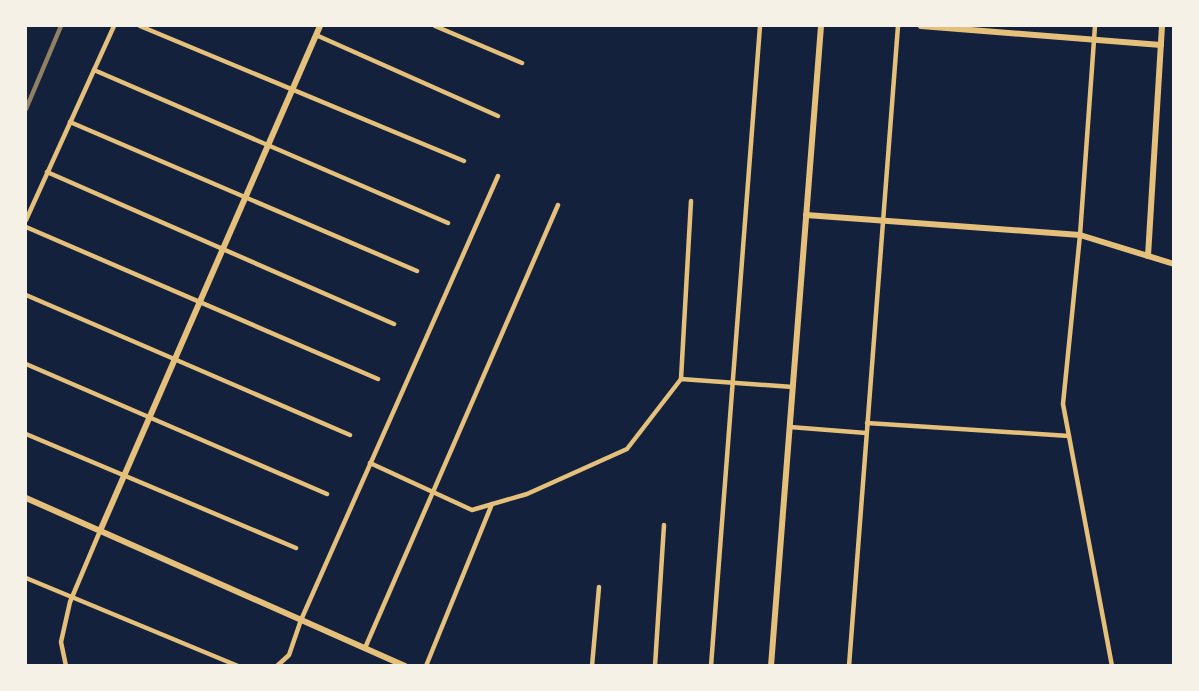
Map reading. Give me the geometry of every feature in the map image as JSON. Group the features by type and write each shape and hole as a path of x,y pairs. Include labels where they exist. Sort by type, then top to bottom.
{"street":[{"path":"100,531 198,301 320,26"},
{"path":"771,666 821,26"},
{"path":"921,26 1161,45"},
{"path":"1148,256 1162,26"},
{"path":"806,215 1080,235 1173,264"},
{"path":"26,498 405,666"}],"lane":[{"path":"26,220 114,26"},
{"path":"140,26 464,161"},
{"path":"435,26 522,63"},
{"path":"711,666 760,26"},
{"path":"849,666 898,26"},
{"path":"1095,26 1080,235 1063,404 1112,666"},
{"path":"316,35 498,116"},
{"path":"94,70 448,223"},
{"path":"70,122 417,271"},
{"path":"47,172 394,324"},
{"path":"278,666 289,655 301,620 498,176"},
{"path":"370,463 472,510 527,494 627,449 681,379 692,201"},
{"path":"365,648 558,205"},
{"path":"26,227 378,379"},
{"path":"26,295 350,435"},
{"path":"26,364 327,494"},
{"path":"681,379 793,387"},
{"path":"867,423 1069,436"},
{"path":"790,427 866,433"},
{"path":"26,434 296,548"},
{"path":"426,666 492,504"},
{"path":"655,666 664,525"},
{"path":"66,666 61,642 72,597 100,531"},
{"path":"26,578 238,666"},
{"path":"592,666 598,587"}],"railway":[{"path":"26,109 61,26"}]}
